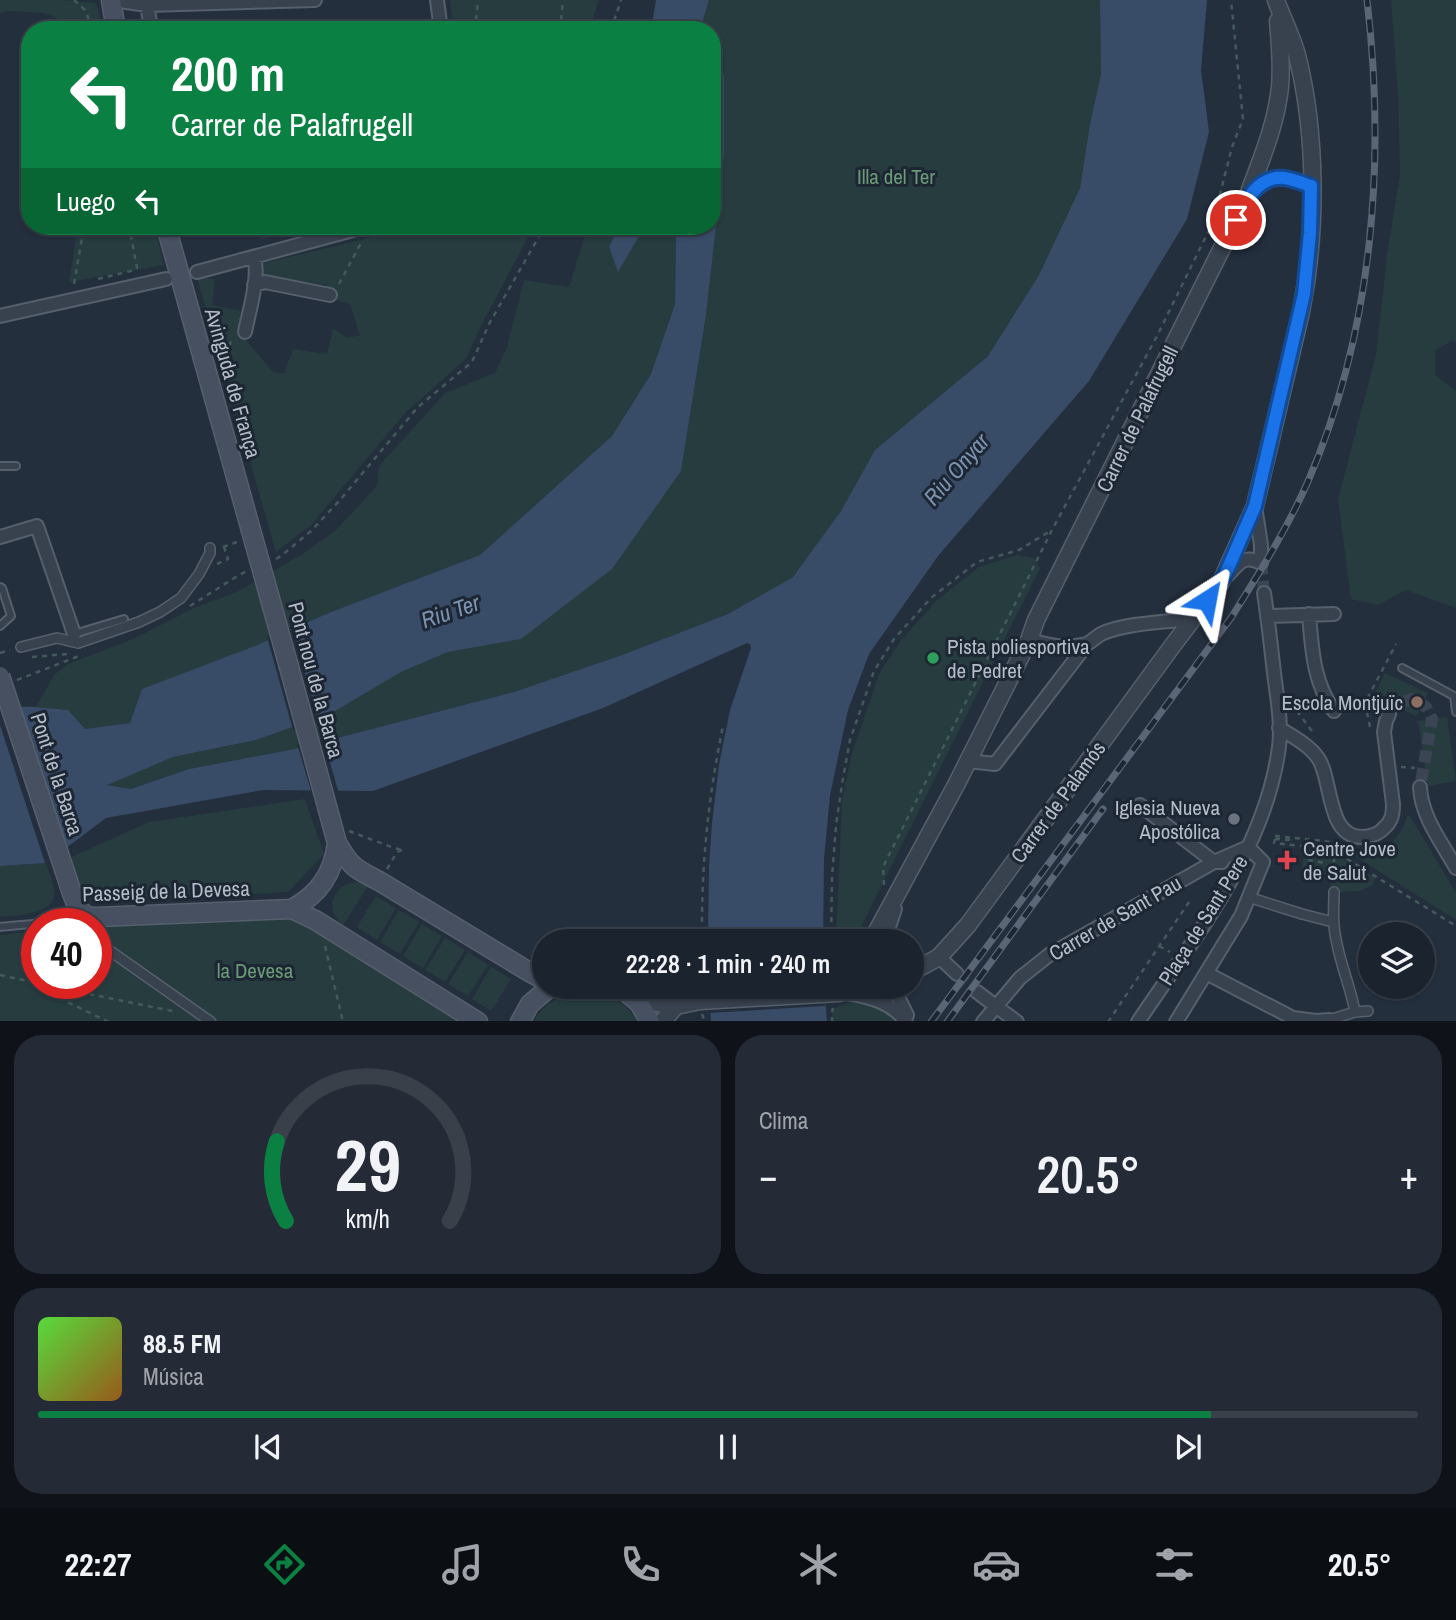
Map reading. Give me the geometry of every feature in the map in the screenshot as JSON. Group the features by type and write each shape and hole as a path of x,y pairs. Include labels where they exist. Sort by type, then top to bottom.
{"main road":[{"path":"112,0 115,21"},
{"name":"Avinguda de França","path":"168,235 251,546"},
{"name":"Pont nou de la Barca","path":"251,546 338,831"},
{"name":"Pont de la Barca","path":"0,676 70,887 80,908"},
{"path":"292,909 317,891 330,871 335,859 338,831"},
{"path":"338,831 345,858 355,868 532,973"},
{"name":"Passeig de la Devesa","path":"112,917 292,909 315,920 478,1021"},
{"path":"520,1021 534,999"},
{"path":"634,999 650,1021"}],"street":[{"path":"112,0 147,5 315,0"},
{"path":"437,0 440,21"},
{"name":"Carrer de Palamós","path":"924,965 939,957 975,916 1221,582 1255,506 1304,294 1310,233 1311,141 1297,57 1276,1"},
{"name":"Carrer de Palafrugell","path":"879,929 1029,640 1247,198 1267,145 1278,102 1281,47 1276,1"},
{"path":"147,5 150,21"},
{"name":"Carrer de Palafrugell","path":"1247,198 1263,182 1281,177 1311,186"},
{"path":"197,272 349,235"},
{"path":"245,332 254,285 254,257"},
{"path":"0,316 166,279"},
{"path":"254,285 265,282 330,295"},
{"path":"1221,582 1241,561 1248,559 1261,563 1255,506"},
{"path":"0,537 37,526 72,638 78,643 160,612 181,597 199,574 212,549"},
{"path":"1248,847 1267,798 1279,747 1278,699 1264,593"},
{"path":"1309,614 1316,675 1334,711"},
{"path":"1267,616 1334,614"},
{"path":"968,761 995,764 1087,644 1101,635 1116,629 1192,619"},
{"path":"21,647 57,638 72,638"},
{"path":"1029,640 1057,648 1087,644"},
{"path":"1057,648 1067,670"},
{"path":"1279,728 1318,758 1339,824 1360,837 1369,836 1380,832 1392,815 1384,732 1389,714"},
{"path":"1420,787 1425,813 1456,868"},
{"path":"1140,805 1214,862 1228,863 1236,873"},
{"name":"Carrer de Sant Pau","path":"983,1021 1020,978 1049,954 1214,862 1248,847"},
{"name":"Plaça de Sant Pere","path":"1138,1021 1236,873 1248,847 1262,862 1241,916 1176,1021"},
{"path":"889,929 907,876"},
{"path":"1334,892 1333,922 1355,1012"},
{"path":"1248,897 1333,922"},
{"path":"112,951 211,1021"},
{"path":"939,957 957,974"},
{"path":"1206,973 1293,1018 1330,1021 1355,1012 1368,1011"},
{"path":"976,992 1017,1021"},
{"path":"634,999 677,1006 700,1001 836,1000 865,996 898,1011 908,1021"},
{"path":"898,999 908,1021"},
{"path":"662,1021 677,1006"}],"lane":[{"path":"0,466 16,466"},
{"path":"0,587 10,616 0,626"},
{"path":"72,638 124,619"},
{"path":"1402,668 1454,696 1456,712"},
{"name":"Passeig de la Devesa","path":"0,927 21,924"}],"path":[{"path":"74,0 85,10 89,21"},
{"path":"475,21 478,0"},
{"path":"561,21 564,0"},
{"path":"614,21 621,0"},
{"path":"880,895 885,883 883,867 1052,530 1157,336 1213,222 1243,119 1231,0"},
{"path":"74,285 82,235"},
{"path":"96,279 137,268 132,235"},
{"path":"330,295 336,293 364,235"},
{"path":"281,556 311,531 340,500 418,407 472,362 489,324 540,235"},
{"path":"221,364 228,354 231,340 245,332"},
{"path":"832,929 835,838 843,778 850,740 874,671 894,639 931,598 977,562 1019,550 1052,530"},
{"path":"212,549 251,546"},
{"path":"217,564 228,559 224,547"},
{"path":"1364,704 1396,644"},
{"path":"1288,694 1291,704 1320,742"},
{"path":"702,929 704,842 723,726"},
{"path":"1399,766 1415,768"},
{"path":"338,831 402,850 397,852 385,872"},
{"path":"1275,836 1340,844"},
{"path":"1289,837 1289,841 1275,839 1275,843 1331,849 1456,926"},
{"path":"1334,858 1334,892"},
{"path":"1308,860 1326,863 1334,875"},
{"name":"Plaça de Sant Pere","path":"1108,1021 1189,902"},
{"path":"323,937 343,1021"},
{"path":"1159,946 1170,952"},
{"path":"0,975 21,979"},
{"path":"112,998 179,1013"},
{"path":"61,999 109,1021"},
{"path":"832,1021 836,1000"}],"green space":[{"path":"0,0 63,0 95,3 101,21 62,21 44,13 0,13"},
{"path":"450,0 599,0 592,21 453,21"},
{"name":"Illa del Ter","path":"709,0 1100,0 1101,74 1080,188 1039,275 988,356 875,450 841,511 793,577 728,614 622,655 514,692 295,749 189,769 131,789 105,784 173,757 256,740 332,713 401,672 448,652 521,639 681,471 706,315 715,235 721,235 724,76 721,64 721,21 703,21"},
{"path":"1391,0 1456,0 1456,342 1451,341 1435,351 1435,375 1456,391 1456,608 1406,590 1378,605 1351,599 1338,499 1376,355 1387,255 1400,174 1398,94"},
{"path":"77,235 156,235 164,265 69,282"},
{"path":"261,235 278,235 260,240"},
{"path":"529,235 466,359 406,412 311,525 276,552 226,377 227,366 218,350 197,277 215,279 212,305 241,311 239,329 245,339 273,372 284,373 293,349 327,354 333,328 347,338 360,335 350,304 336,300 327,285 264,276 264,263 373,237"},
{"path":"585,235 615,235 609,247 618,271 640,235 676,235 675,304 651,374 612,436 480,555 326,614 255,646 130,723 85,729 68,710 36,707 54,675 68,664 133,639 194,608 237,592 306,552 336,530 377,486 379,466 445,393 495,373 507,347 524,280 569,287"},
{"path":"1017,555 1034,558 1040,568 860,929 837,929 842,801 851,757 879,674 900,642 937,600 979,567"},
{"path":"1385,673 1428,693 1416,716 1374,696"},
{"path":"1447,717 1456,781 1428,786 1418,721"},
{"path":"305,799 324,854 288,892 108,902 89,897 79,889 67,859 149,822"},
{"path":"1407,816 1410,816 1456,893 1456,920 1347,851 1368,851 1385,846 1398,835"},
{"path":"1305,849 1330,851 1375,878 1373,885 1360,891 1334,892 1331,896 1330,875 1301,871"},
{"path":"46,863 54,890 54,898 50,904 44,908 21,908 21,915 0,917 0,866"},
{"path":"357,882 368,886 343,925 333,912 332,905 342,887"},
{"path":"376,896 396,908 377,940 357,927"},
{"path":"399,910 419,922 400,954 380,942"},
{"name":"la Devesa","path":"297,917 461,1021 0,1021 0,935 21,933 21,999 112,999 112,924"},
{"path":"422,924 442,936 423,968 403,956"},
{"path":"445,938 465,950 445,982 425,970"},
{"path":"468,952 488,965 468,996 448,984"},
{"path":"491,967 511,979 491,1011 472,999"},
{"path":"614,999 627,1008 636,1021 534,1021 544,1008 555,1000"},
{"path":"862,1001 886,1011 898,1021 833,1021 832,1010 846,1003"}],"water":[{"path":"656,0 709,0 703,21 652,21"},
{"path":"1100,0 1207,0 1201,70 1209,132 1187,219 1089,381 938,556 869,654 848,710 830,795 824,859 823,929 708,929 709,866 719,765 730,710 751,648 747,643 603,708 373,791 263,790 106,818 46,863 0,866 0,706 68,710 85,729 130,723 142,689 480,555 612,436 651,374 675,304 676,235 715,235 706,315 681,471 612,569 521,639 448,652 401,672 332,713 256,740 173,757 107,785 131,789 189,769 295,749 514,692 622,655 728,614 793,577 841,511 875,450 988,356 1039,275 1080,188 1101,74"},
{"path":"721,64 724,76 724,155 721,182"},
{"path":"615,235 640,235 618,272 609,247"},
{"path":"710,999 825,999 827,1021 711,1021"}],"pier":[{"path":"292,626 319,722 293,730 267,637"},
{"path":"0,702 65,853 46,866 0,725"},
{"path":"323,738 339,794 312,794 297,744"},
{"path":"709,999 825,999 825,1006 710,1013"}],"tunnel":[{"path":"1261,563 1264,593"},
{"path":"1389,714 1398,704 1412,699 1426,707 1432,719 1420,787"},
{"path":"957,974 977,992"}],"railway":[{"path":"932,1021 1231,618 1282,533 1309,479 1331,422 1348,364 1369,244 1375,121 1367,0"},
{"path":"948,1021 1103,809"}],"place":[{"name":"Pista poliesportiva de Pedret","path":"933,658"},
{"name":"Escola Montjuïc","path":"1417,702"},
{"name":"Iglesia Nueva Apostólica","path":"1234,819"},
{"name":"Centre Jove de Salut","path":"1287,860"}],"route":[{"path":"1207,600 1225,575 1255,506 1304,294 1309,254 1311,186 1281,177 1263,182 1247,198 1236,220"}],"water label":[{"name":"Riu Onyar","path":"956,469"},
{"name":"Riu Ter","path":"450,611"}]}
